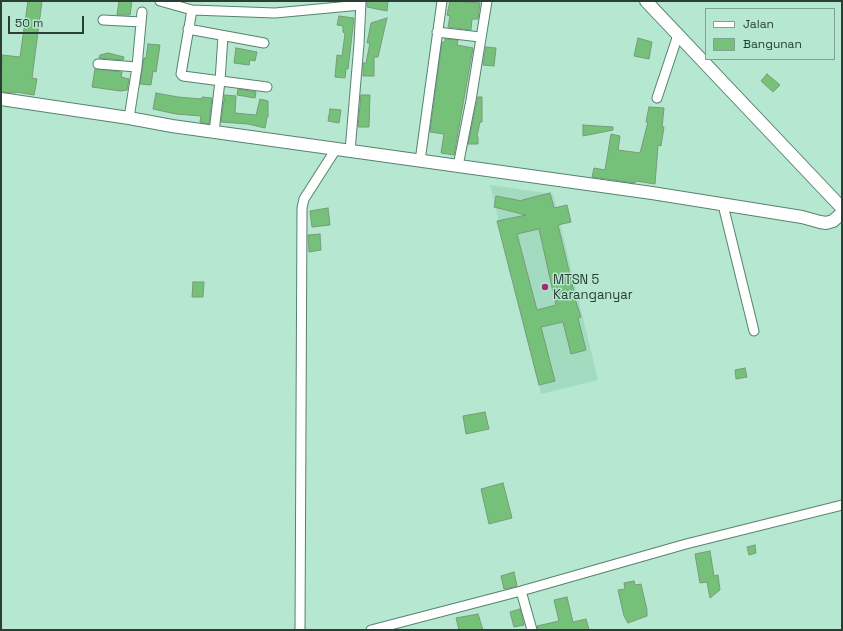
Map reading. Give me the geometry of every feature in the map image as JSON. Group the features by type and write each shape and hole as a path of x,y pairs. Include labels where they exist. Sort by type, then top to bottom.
{"main road":[{"path":"646,1 842,208"},
{"path":"1,99 172,126 723,205 802,217 826,223 833,221 842,213"}],"street":[{"path":"163,1 192,10 275,14 361,3 350,151"},
{"path":"420,161 442,1"},
{"path":"458,166 471,100 487,1"},
{"path":"192,10 182,76 267,87"},
{"path":"129,118 137,67 142,12"},
{"path":"103,20 141,22"},
{"path":"188,29 264,42"},
{"path":"437,32 480,37"},
{"path":"657,98 678,35"},
{"path":"214,132 220,82 223,36"},
{"path":"98,64 137,67"},
{"path":"300,630 302,208 304,199 336,149"},
{"path":"723,205 754,331"},
{"path":"371,630 403,626 686,544 842,505"},
{"path":"521,591 532,630"}],"shaded area":[{"name":"MTSN 5 Karanganyar","path":"490,185 553,194 598,380 541,394"}],"building":[{"path":"28,1 42,1 32,78 37,79 34,95 15,92 1,92 2,55 20,57"},
{"path":"119,1 132,1 130,15 117,15"},
{"path":"367,1 388,1 387,11 367,7"},
{"path":"450,1 480,3 478,19 472,19 471,30 448,27 450,16 447,15"},
{"path":"339,16 354,18 348,69 346,69 345,78 335,77 337,55 342,56 345,34 343,32 343,26 337,25"},
{"path":"387,18 378,57 374,57 374,76 363,76 363,63 366,63 370,43 367,43 371,23"},
{"path":"638,38 652,42 649,59 634,56"},
{"path":"445,39 458,40 457,45 473,48 454,155 441,153 444,134 430,132 442,42 445,42"},
{"path":"148,44 160,45 156,72 153,71 151,85 140,84"},
{"path":"486,47 496,48 494,66 483,65"},
{"path":"236,48 257,52 255,61 250,60 249,65 234,63"},
{"path":"108,53 124,57 123,60 99,58 100,55"},
{"path":"95,69 122,72 121,77 129,79 127,90 120,91 92,87"},
{"path":"767,74 780,85 773,92 761,81"},
{"path":"238,89 256,92 255,98 237,95"},
{"path":"156,93 178,97 202,99 202,97 212,98 209,124 200,122 201,116 176,114 153,109"},
{"path":"224,95 236,96 235,113 256,115 260,99 268,101 268,117 265,128 248,124 221,122 224,100 226,100 224,99"},
{"path":"361,95 370,95 369,127 358,127"},
{"path":"478,97 482,97 482,122 480,122 477,136 478,144 468,144"},
{"path":"649,107 664,108 662,127 664,127 661,146 658,145 655,184 636,181 635,183 592,177 594,168 605,170 611,134 620,136 618,150 640,153 648,122 646,122"},
{"path":"330,109 341,110 339,123 328,121"},
{"path":"583,125 613,127 613,130 583,136"},
{"path":"550,193 554,208 567,205 571,222 558,225 574,296 581,317 578,318 586,350 571,354 563,322 541,327 555,381 539,385 497,221 526,215 494,207 496,196 522,200","holes":["539,229 556,305 537,310 517,234"]},
{"path":"328,208 330,225 312,227 310,211"},
{"path":"320,234 321,250 309,252 308,235"},
{"path":"193,282 204,282 203,297 192,297"},
{"path":"745,368 747,377 736,379 735,370"},
{"path":"485,412 489,429 466,434 463,416"},
{"path":"503,483 512,518 489,524 481,489"},
{"path":"755,545 756,553 749,555 747,547"},
{"path":"710,551 714,576 718,575 720,590 710,598 707,582 700,583 695,554"},
{"path":"514,572 517,586 504,589 501,576"},
{"path":"634,581 635,585 641,584 647,616 628,623 624,616 618,590 625,589 624,583"},
{"path":"567,597 573,622 586,619 589,630 538,630 537,626 559,621 554,600"},
{"path":"520,609 524,625 514,627 510,612"},
{"path":"478,614 483,630 459,630 456,618"}],"place":[{"name":"MTSN 5 Karanganyar","path":"545,287"}]}
